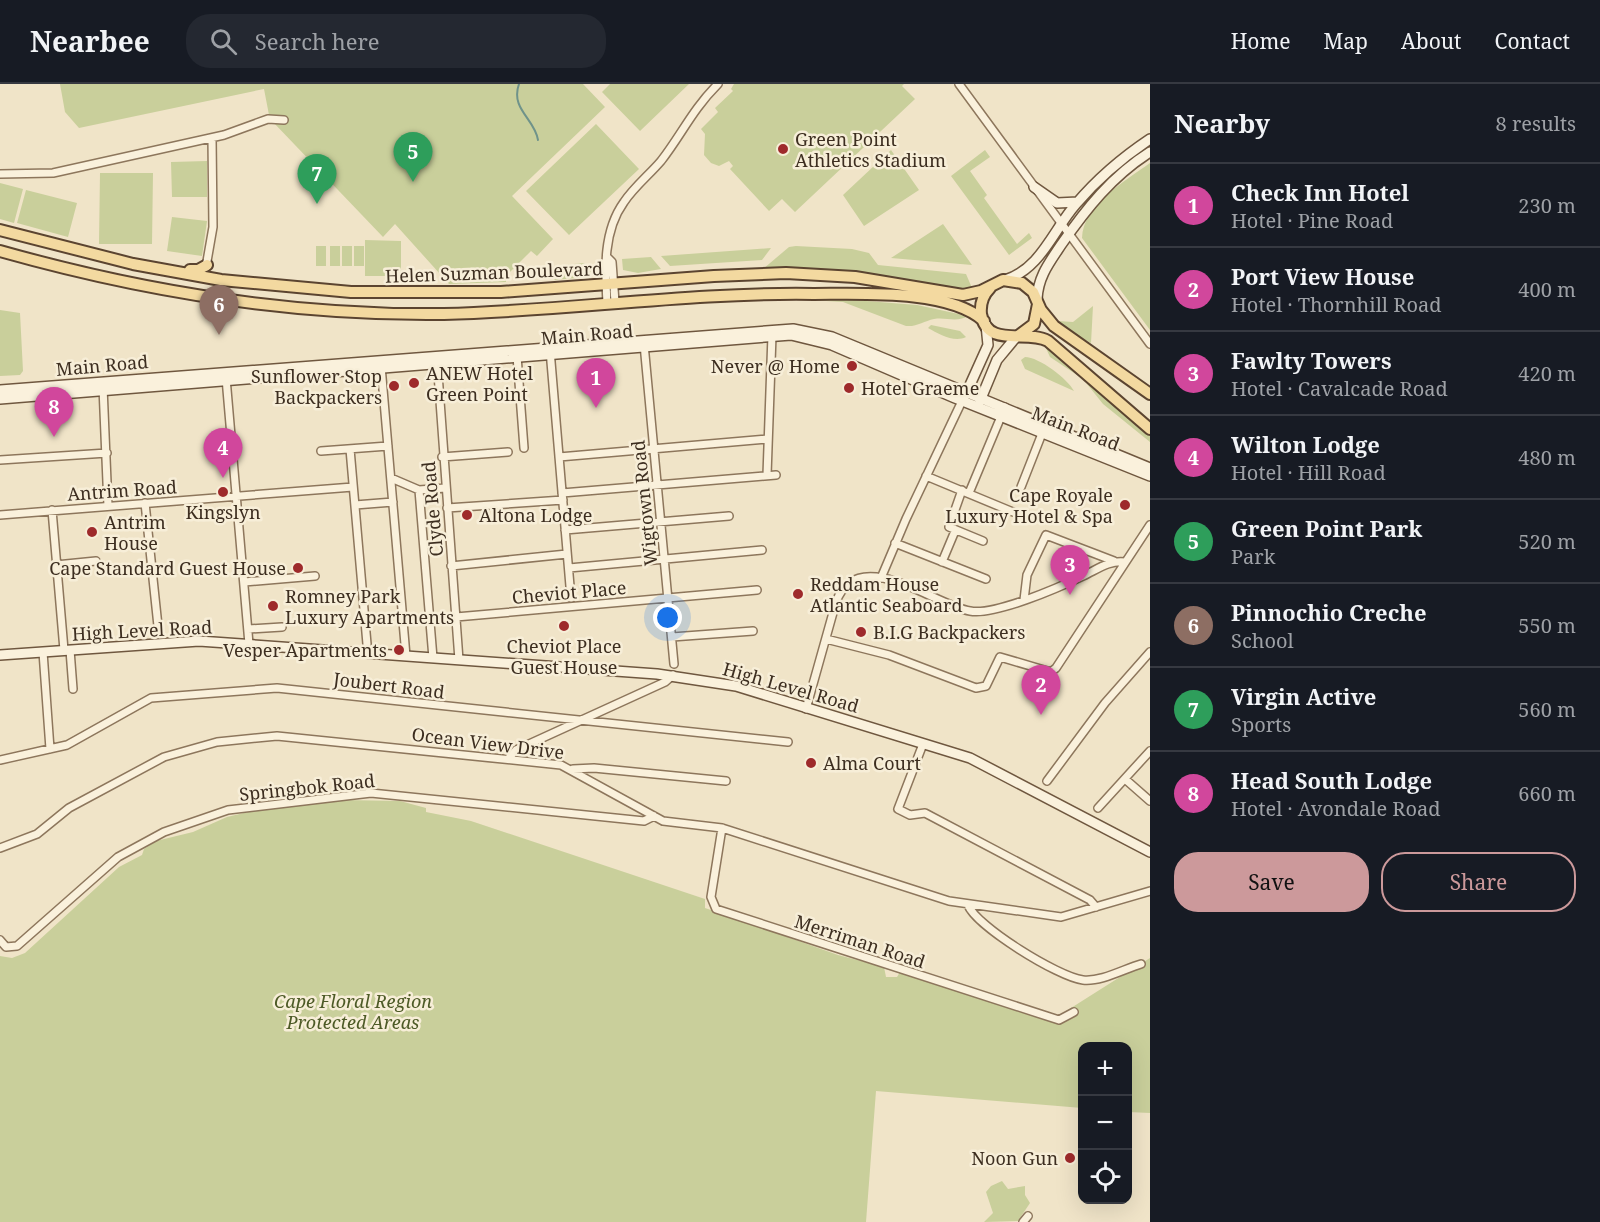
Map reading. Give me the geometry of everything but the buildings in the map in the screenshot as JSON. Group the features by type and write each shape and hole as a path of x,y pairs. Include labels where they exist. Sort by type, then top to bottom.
{"main road":[{"path":"1005,280 1018,276 1030,267 1078,202 1106,173 1150,139"},
{"path":"978,407 997,360 1017,336 1034,324 1041,275 1069,232 1096,197 1150,152"},
{"path":"1034,187 1057,203 1078,202"},
{"name":"Helen Suzman Boulevard","path":"0,230 133,264 221,280 382,293 501,292 714,276 795,273 855,277 959,295 973,293 1005,280"},
{"name":"Helen Suzman Boulevard","path":"0,251 149,288 233,301 307,308 443,314 755,294 879,295 960,307 974,313 1001,336 1038,336 1048,341 1150,429"},
{"path":"133,264 154,264 195,271 207,265"},
{"path":"205,277 207,285 220,295 307,308"},
{"path":"1005,280 1024,284 1057,329 1150,394"},
{"path":"962,401 988,345 982,301 993,286"},
{"name":"Main Road","path":"0,390 103,386 644,342 765,329 806,330 832,337 982,397 1003,411 1044,429 1150,468"},
{"name":"Main Road","path":"644,342 772,335 800,336 822,341 978,407 1003,411"},
{"name":"Main Road","path":"436,359 517,356 550,350"},
{"name":"Main Road","path":"0,399 103,386"},
{"name":"Main Road","path":"1113,456 1150,476"},
{"name":"High Level Road","path":"0,655 181,641 673,675 736,686 983,764 1150,852"}],"street":[{"path":"611,302 610,284 604,263 607,257 610,229 623,202 661,161 694,110 718,84"},
{"path":"959,84 1150,344"},
{"path":"0,174 47,174 212,138 268,118 284,120"},
{"path":"205,277 214,209 212,138"},
{"path":"210,250 211,270 221,280"},
{"path":"767,475 772,335"},
{"name":"Wigtown Road","path":"644,342 674,664"},
{"path":"550,350 571,598"},
{"path":"517,356 524,448"},
{"name":"Clyde Road","path":"436,359 459,660"},
{"path":"381,363 406,656"},
{"path":"226,376 249,644"},
{"path":"103,386 108,506"},
{"path":"881,578 895,543 962,401"},
{"path":"942,562 965,492 1003,411"},
{"path":"1021,487 1044,429"},
{"path":"559,457 768,439"},
{"path":"321,452 388,446"},
{"path":"350,449 367,644"},
{"path":"442,457 508,452"},
{"path":"0,460 106,453"},
{"path":"447,508 776,475"},
{"path":"926,476 1013,512"},
{"path":"391,478 419,490 445,488"},
{"name":"Antrim Road","path":"0,515 353,487"},
{"path":"419,490 433,658"},
{"path":"355,505 393,502"},
{"path":"145,503 158,626"},
{"path":"52,510 56,565 74,689"},
{"path":"566,530 729,516"},
{"path":"826,639 889,656 976,688 986,686 1000,657 1042,672 1051,672 1056,668 1150,525"},
{"path":"952,529 982,541"},
{"path":"1024,600 1028,575 1046,535 1114,561 1125,562"},
{"path":"895,543 986,579"},
{"path":"568,568 762,550"},
{"path":"451,566 567,554"},
{"path":"56,565 96,561"},
{"path":"806,709 836,602 846,585 856,580 881,578 908,585 970,611 984,611 1056,589 1114,561"},
{"path":"244,582 315,576"},
{"name":"Cheviot Place","path":"456,617 757,590"},
{"path":"248,629 282,627"},
{"path":"672,637 753,631"},
{"path":"43,652 50,749"},
{"path":"1047,781 1105,703 1150,652"},
{"path":"508,759 516,750 666,682 673,675"},
{"name":"Joubert Road","path":"0,760 67,745 151,698 278,688 788,742"},
{"name":"Ocean View Drive","path":"0,848 37,834 69,808 154,761 217,742 262,736 287,736 561,765 573,769 670,823 722,828 949,901 968,905 1061,916 1150,891"},
{"path":"923,744 898,809 910,815 925,813 1090,900 1096,907"},
{"path":"1098,808 1150,751"},
{"path":"573,769 594,768 726,781"},
{"path":"1125,779 1150,801"},
{"name":"Springbok Road","path":"0,940 6,947 17,946 100,872 135,847 185,823 228,810 371,793 644,821 654,816"},
{"name":"Merriman Road","path":"722,828 711,897 716,909 1059,1020 1074,1012"},
{"path":"968,905 975,917 1007,940 1032,957 1070,976 1092,979 1141,964"}],"green space":[{"path":"60,84 583,84 605,107 512,196 553,239 537,256 531,251 506,276 506,282 449,284 395,224 383,237 273,122 276,117 269,115 264,89 79,128 65,112"},
{"path":"610,84 689,84 640,131 602,92"},
{"name":"Green Point Athletics Stadium","path":"734,84 904,84 902,86 915,99 795,212 782,199 769,211 730,169 733,166 729,161 719,166 711,163 704,155 705,134 701,129 718,112 715,108 733,91 731,89"},
{"path":"596,124 639,169 569,235 526,191"},
{"path":"891,150 919,190 864,226 843,195"},
{"path":"985,150 990,157 970,171 987,195 984,198 1017,244 1029,233 1032,238 1009,255 951,176"},
{"path":"207,161 207,197 172,197 171,162"},
{"path":"1150,163 1150,330 1082,238 1084,226 1097,205 1118,186"},
{"path":"100,173 153,173 152,244 99,244"},
{"path":"0,183 23,189 14,223 0,219"},
{"path":"26,190 77,203 68,237 17,223"},
{"path":"172,217 207,221 202,256 167,251"},
{"path":"943,224 972,265 891,258"},
{"path":"365,240 401,241 401,276 365,276"},
{"path":"316,246 326,246 326,266 316,266"},
{"path":"330,246 340,246 340,266 330,266"},
{"path":"342,246 352,246 352,266 342,266"},
{"path":"354,246 364,246 364,266 354,266"},
{"path":"789,247 852,249 869,253 878,265 966,274 972,288 945,288 830,269 763,269"},
{"path":"771,248 762,260 670,266 661,256"},
{"path":"651,257 661,269 638,273 623,270 622,259"},
{"path":"584,263 591,271 586,277 554,280 564,265"},
{"path":"816,297 917,305 968,316 959,319 934,319 906,326 843,302 809,300"},
{"path":"1093,306 1091,343 1066,330 1058,321 1073,322"},
{"path":"0,310 20,313 23,371 20,375 0,376"},
{"path":"931,325 960,331 966,337 957,339 947,337 928,328"},
{"path":"1037,341 1047,346 1150,435 1150,442 1103,404 1083,379 1050,357 1045,346"},
{"path":"1025,357 1038,361 1052,370 1074,391 1025,369 1021,360"},
{"name":"Cape Floral Region Protected Areas","path":"344,800 400,801 426,808 426,812 471,821 705,899 705,908 838,955 884,967 886,977 897,977 900,972 1052,1020 1150,958 1150,1113 1132,1112 1132,1042 1078,1042 1078,1108 876,1091 866,1222 0,1222 0,956 12,958 25,953 119,867 142,855 144,849 156,841 193,832 227,817 248,812"},
{"path":"1002,1181 1008,1189 1025,1186 1025,1195 1030,1203 1018,1221 984,1222 993,1213 986,1192 991,1186"}],"waterway":[{"path":"519,84 517,93 520,107 538,140"}],"place":[{"name":"Green Point Athletics Stadium","path":"783,149"},
{"name":"Green Point Park","path":"413,182"},
{"name":"Virgin Active","path":"317,204"},
{"name":"Pinnochio Creche","path":"219,335"},
{"name":"Never @ Home","path":"852,366"},
{"name":"ANEW Hotel Green Point","path":"414,383"},
{"name":"Sunflower Stop Backpackers","path":"394,386"},
{"name":"Hotel Graeme","path":"849,388"},
{"name":"Check Inn Hotel","path":"596,408"},
{"name":"Head South Lodge","path":"54,437"},
{"name":"Wilton Lodge","path":"223,478"},
{"name":"Kingslyn","path":"223,492"},
{"name":"Cape Royale Luxury Hotel & Spa","path":"1125,505"},
{"name":"Altona Lodge","path":"467,515"},
{"name":"Antrim House","path":"92,532"},
{"name":"Cape Standard Guest House","path":"298,568"},
{"name":"Reddam House Atlantic Seaboard","path":"798,594"},
{"name":"Fawlty Towers","path":"1070,595"},
{"name":"Romney Park Luxury Apartments","path":"273,606"},
{"name":"Cheviot Place Guest House","path":"564,626"},
{"name":"B.I.G Backpackers","path":"861,632"},
{"name":"Vesper Apartments","path":"399,650"},
{"name":"Port View House","path":"1041,715"},
{"name":"Alma Court","path":"811,763"},
{"name":"Noon Gun","path":"1070,1158"}]}
